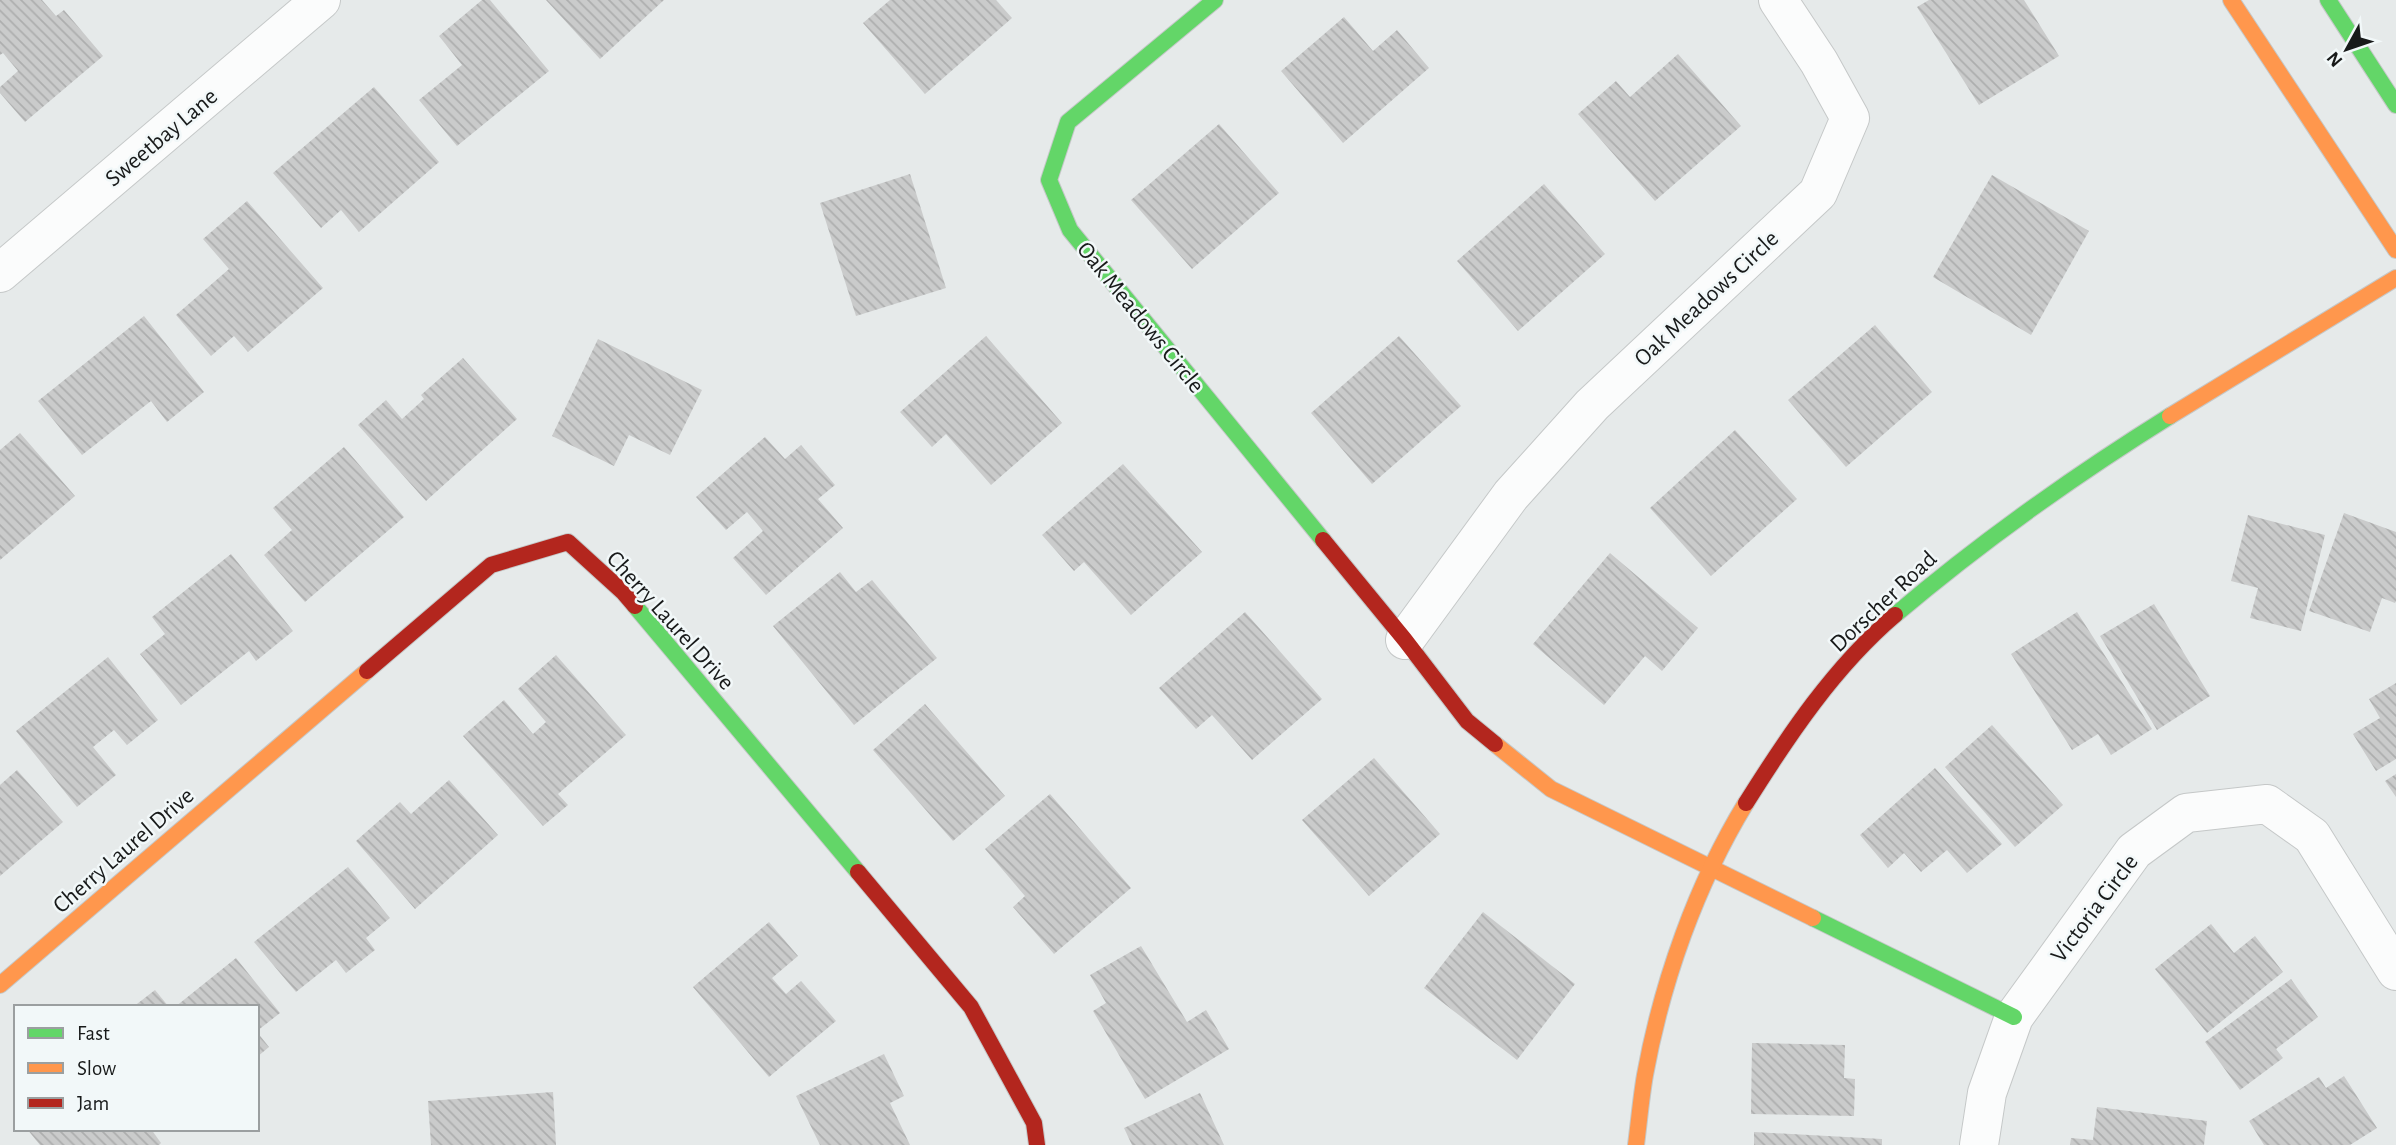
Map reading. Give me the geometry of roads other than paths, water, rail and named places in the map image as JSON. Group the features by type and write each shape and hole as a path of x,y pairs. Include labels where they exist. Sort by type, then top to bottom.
{"street":[{"name":"Sweetbay Lane","path":"3,264 321,0"},
{"name":"Oak Meadows Circle","path":"1215,0 1068,122 1049,180 1070,230 1405,640 1467,721 1551,789 1712,866"},
{"name":"Oak Meadows Circle","path":"1405,640 1511,495 1592,405 1818,193 1850,118 1819,62 1778,0"},
{"path":"2231,0 2396,250"},
{"path":"2328,0 2396,105"},
{"name":"Dorscher Road","path":"1636,1145 1638,1116 1651,1046 1672,965 1712,866 1777,752 1822,693 1868,640 1939,577 2020,514 2164,418 2396,278"},
{"name":"Cherry Laurel Drive","path":"0,985 491,565 568,542 623,592 971,1007 1034,1124 1037,1145"},
{"name":"Victoria Circle","path":"1979,1145 1987,1093 2014,1017 2134,851 2186,813 2267,804 2312,836 2396,971"},
{"path":"1712,866 2014,1017"}]}
